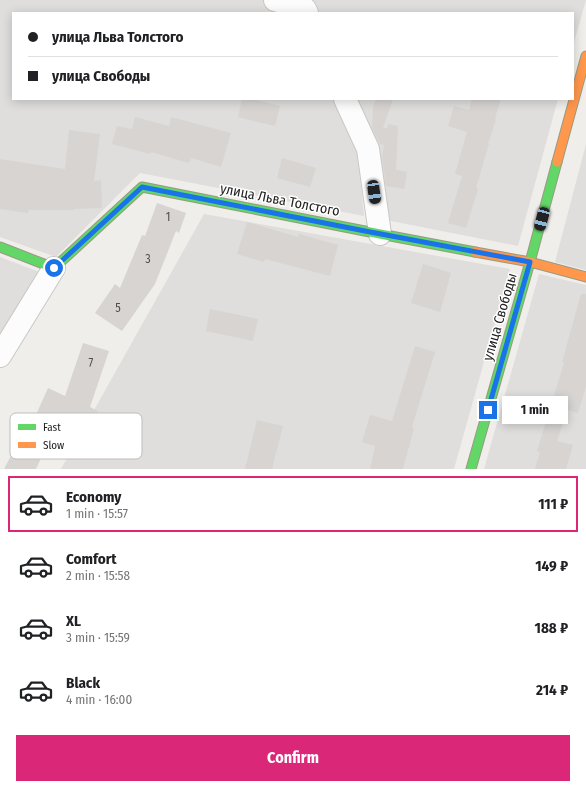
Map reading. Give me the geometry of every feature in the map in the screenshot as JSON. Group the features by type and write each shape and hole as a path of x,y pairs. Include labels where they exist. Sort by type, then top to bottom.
{"street":[{"path":"275,0 305,9 306,12"},
{"name":"улица Свободы","path":"471,469 530,262 586,56"},
{"path":"345,100 368,149 380,234"},
{"name":"улица Льва Толстого","path":"54,268 142,187 530,262 586,277"},
{"path":"0,247 54,268 0,356"}],"shaded area":[{"path":"0,0 267,0 301,12 12,12 12,100 341,100 356,136 364,216 140,173 56,257 0,237"},
{"path":"291,0 586,0 574,42 574,12 309,12"},
{"path":"351,100 558,100 518,246 381,219"},
{"path":"586,144 586,270 555,262"},
{"path":"204,214 510,269 454,469 61,469 67,459 142,459 142,413 92,413"},
{"path":"0,257 42,273 0,335"},
{"path":"539,274 586,285 586,469 484,469"}],"building":[{"path":"242,100 257,100 280,106 275,126 238,117"},
{"path":"376,100 393,100 383,128 387,128 388,124 398,126 396,170 407,172 404,189 386,186 382,157 384,145 380,144 372,128 373,107"},
{"path":"472,100 501,100 476,188 478,189 466,228 448,223 462,176 455,174 467,132 448,126 454,106 469,110"},
{"path":"135,117 169,126 171,117 231,133 221,167 191,158 189,163 151,152 150,154 112,144 117,126 132,129"},
{"path":"69,130 100,134 94,181 101,180 102,207 74,210 29,210 28,213 0,209 0,159 65,169"},
{"path":"282,158 316,168 310,187 277,178"},
{"path":"157,203 186,213 179,233 176,231 155,284 122,331 95,313 115,284 120,288 142,235 145,236"},
{"path":"247,222 298,237 299,234 338,245 330,276 265,259 264,262 237,254"},
{"path":"423,264 451,273 440,312 411,303"},
{"path":"581,294 586,294 586,386 578,413 567,410 557,441 573,445 566,469 535,469 540,452 537,451 564,363 562,362"},
{"path":"210,309 258,319 253,341 206,331"},
{"path":"83,343 109,351 90,407 98,411 97,413 37,413 48,388 65,396"},
{"path":"415,346 435,352 412,427 414,428 403,469 370,469 375,446 362,442 370,415 392,421"},
{"path":"257,420 283,426 272,469 245,469"},
{"path":"10,457 10,459 41,459 36,469 4,469"}],"traffic: fast":[{"path":"471,469 557,162"},
{"path":"0,247 54,268 142,187 475,252"}],"traffic: slow":[{"path":"574,100 586,56"},
{"path":"557,162 574,100"},
{"path":"475,252 530,262 586,277"}],"route":[{"path":"54,268 142,187 530,262 488,410"}]}
